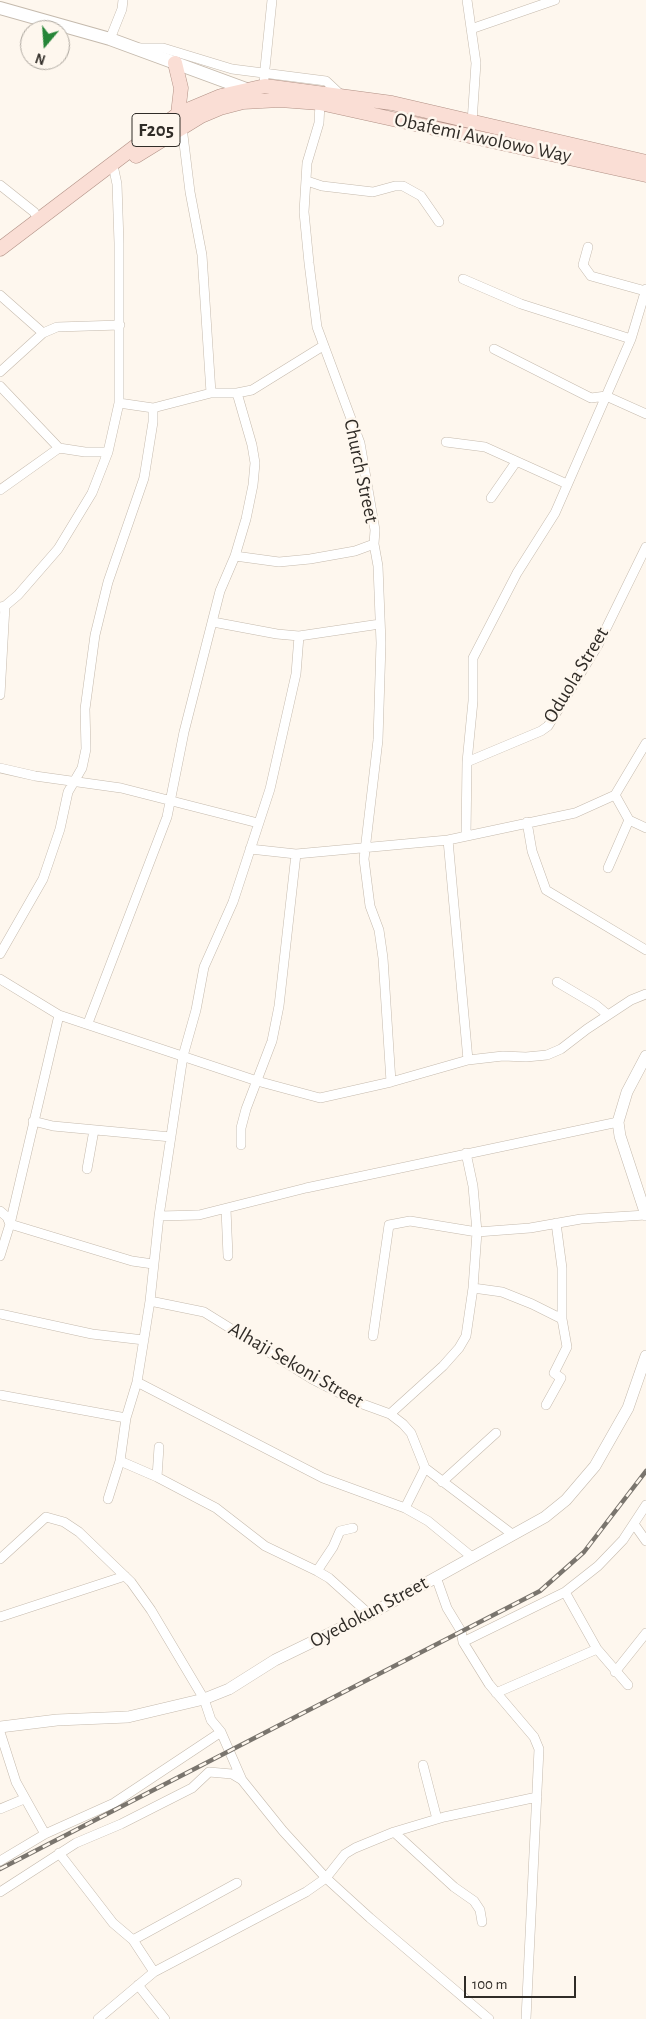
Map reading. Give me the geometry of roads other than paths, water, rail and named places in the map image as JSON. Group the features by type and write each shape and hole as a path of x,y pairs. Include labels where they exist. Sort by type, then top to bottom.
{"main road":[{"path":"0,8 110,39 246,88"},
{"path":"175,63 181,88 180,121"},
{"name":"F205","path":"0,253 207,100 246,88 264,79"},
{"name":"Obafemi Awolowo Way","path":"264,79 342,96 392,103 646,162"},
{"name":"F205","path":"0,249 180,121 243,102 280,100 320,103"},
{"name":"Obafemi Awolowo Way","path":"320,103 646,175"},
{"path":"387,117 392,103"}],"street":[{"path":"110,39 122,9 122,0"},
{"path":"137,48 163,48 264,79 272,0"},
{"path":"467,0 476,62 472,122"},
{"path":"471,29 555,0"},
{"name":"Church Street","path":"320,103 319,123 307,163 304,212 317,327 360,443 375,530 374,544 378,566 380,624 378,740 366,846 365,874 370,906 379,930 383,958 391,1082"},
{"path":"180,121 190,192 202,255 211,393"},
{"path":"0,695 2,607 39,573 58,549 92,493 108,452 119,403 118,184 114,170"},
{"path":"307,182 322,186 373,192 395,186 403,186 421,196 439,222"},
{"path":"0,185 34,212 40,220"},
{"path":"466,836 467,762 473,700 473,658 517,573 555,513 631,339 646,290 592,276 583,265 588,247"},
{"path":"462,280 521,304 631,339"},
{"path":"0,295 43,333"},
{"path":"0,372 43,333 57,327 120,325"},
{"path":"119,403 153,408 211,393 237,393 252,390 324,346"},
{"path":"494,350 591,398 606,396 646,414"},
{"path":"0,386 59,448 85,452 108,452"},
{"path":"88,1023 167,817 220,591 235,556 246,520 254,485 255,463 252,445 237,393"},
{"path":"0,954 43,879 60,829 68,792 82,768 86,749 85,709 95,635 108,582 144,478 153,422 153,408"},
{"path":"446,442 485,447 567,484"},
{"path":"0,490 59,448"},
{"path":"491,498 516,462"},
{"path":"235,556 279,562 355,551 374,544"},
{"name":"Oduola Street","path":"467,762 542,731 548,726 598,645 646,547"},
{"path":"213,622 277,634 299,636 380,624"},
{"path":"108,1499 120,1461 126,1418 138,1382 150,1301 159,1216 183,1056 196,1010 204,966 233,902 270,789 294,683 299,636"},
{"path":"250,849 296,854 366,846 448,840 575,813 615,795 646,743"},
{"path":"0,768 35,776 74,781 170,799 258,823"},
{"path":"615,795 630,820 646,828"},
{"path":"608,868 630,820"},
{"path":"527,822 532,851 546,890 646,950"},
{"path":"448,840 468,1060"},
{"path":"241,1145 241,1128 272,1041 279,1006 296,854"},
{"path":"0,979 59,1015 88,1023 257,1081 320,1098 391,1082 468,1060 503,1056 526,1057 547,1055 561,1049 631,1000 646,994"},
{"path":"557,982 596,1005 608,1015"},
{"path":"0,1256 10,1224 59,1015"},
{"path":"373,1336 386,1235 389,1225 410,1221 477,1232 646,1215 620,1136 618,1122 627,1092 646,1056"},
{"path":"33,1121 53,1126 171,1137"},
{"path":"159,1216 199,1215 306,1188 618,1122"},
{"path":"87,1168 94,1130"},
{"path":"390,1414 443,1366 459,1348 466,1336 473,1288 477,1232 473,1186 466,1153"},
{"path":"226,1209 228,1256"},
{"path":"0,1211 7,1217 10,1224 132,1261 153,1264"},
{"path":"546,1405 561,1378 554,1372 567,1347 562,1320 562,1268 556,1223"},
{"path":"473,1288 502,1292 532,1304 562,1320"},
{"name":"Alhaji Sekoni Street","path":"150,1301 204,1312 312,1379 357,1402 390,1414 403,1424 410,1433 425,1468 512,1534"},
{"path":"0,1314 92,1334 144,1340"},
{"name":"Oyedokun Street","path":"0,1727 57,1720 128,1717 204,1699 229,1689 275,1660 369,1614 545,1517 566,1500 596,1466 628,1408 646,1356"},
{"path":"138,1382 323,1478 405,1508 428,1520 472,1557"},
{"path":"0,1395 126,1418"},
{"path":"442,1482 496,1433"},
{"path":"157,1477 159,1447"},
{"path":"120,1461 157,1477 216,1508 265,1546 317,1570 369,1614"},
{"path":"405,1508 425,1468"},
{"path":"463,1642 565,1592 598,1566 623,1540 646,1505"},
{"path":"0,1559 46,1518 50,1517 64,1522 79,1532 125,1576 170,1639 204,1699 211,1720 222,1732 242,1780 283,1831 326,1878 489,2019"},
{"path":"634,1524 646,1541"},
{"path":"317,1570 333,1547 340,1531 353,1528"},
{"path":"0,1617 125,1576"},
{"path":"436,1576 447,1608 461,1631 463,1642 496,1693 534,1736 538,1749 540,1764 526,2019"},
{"path":"565,1592 597,1649 628,1685"},
{"path":"615,1672 646,1633"},
{"path":"496,1693 597,1649"},
{"path":"0,1732 16,1782 45,1834"},
{"path":"0,1861 45,1834 114,1803 222,1732"},
{"path":"423,1765 437,1819"},
{"path":"0,1892 59,1853 192,1788 209,1772 232,1774 242,1780"},
{"path":"98,2019 154,1972 306,1892 326,1878 345,1854 394,1832 437,1819 484,1806 537,1797"},
{"path":"0,1809 24,1799"},
{"path":"394,1832 448,1881 474,1901 480,1910 482,1922"},
{"path":"59,1853 113,1923 133,1940 154,1972"},
{"path":"133,1940 237,1883"},
{"path":"138,1986 165,2019"}],"railway":[{"path":"0,1869 540,1591 584,1552 646,1471"}]}
